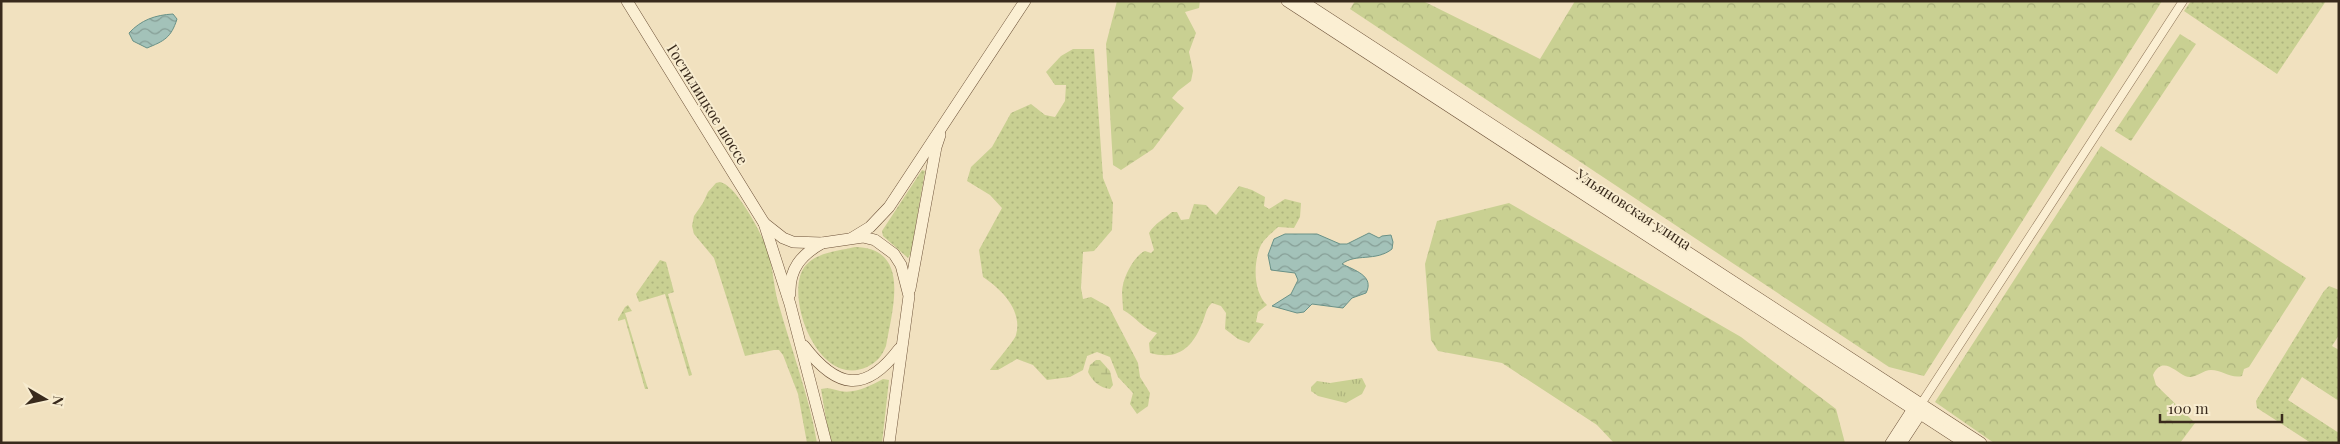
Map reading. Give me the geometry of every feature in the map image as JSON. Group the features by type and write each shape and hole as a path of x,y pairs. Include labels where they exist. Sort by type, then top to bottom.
{"street":[{"name":"Гостилицкое шоссе","path":"626,1 764,223 790,304 826,443"},
{"path":"850,238 879,220 1025,1"},
{"name":"Ульяновская улица","path":"1286,1 1918,409 1981,443"},
{"name":"Ульяновская улица","path":"1302,1 1918,409 1965,443"},
{"path":"1891,443 1918,409 2183,1"},
{"path":"909,296 936,147 942,127"},
{"name":"Гостилицкое шоссе","path":"764,223 783,238 793,242 822,243 850,238 864,238 875,240 894,254 900,265 909,296 900,347 890,443"},
{"path":"790,304 790,275 796,265 810,250 822,243"},
{"path":"800,342 821,368 837,378 847,380 857,380 877,372 888,364 900,347"},
{"path":"1901,443 1918,409"}],"green space":[{"path":"1117,1 1200,1 1199,8 1185,12 1196,33 1189,52 1193,71 1191,81 1172,98 1184,108 1153,149 1121,170 1113,165 1106,44"},
{"path":"1355,1 1423,1 1540,59 1575,1 2162,1 1924,376 1889,367 1350,9"},
{"path":"2191,1 2326,1 2277,74 2184,11"},
{"path":"2180,34 2196,44 2131,141 2115,131"},
{"path":"1073,49 1094,49 1103,178 1113,203 1112,230 1094,251 1083,252 1081,288 1083,299 1091,297 1109,307 1138,363 1140,377 1150,393 1148,406 1137,414 1130,404 1133,393 1118,377 1110,357 1097,352 1087,356 1083,370 1070,377 1047,380 1033,365 1017,359 998,370 990,370 1015,338 1016,317 1009,301 983,277 979,250 1002,208 990,195 967,181 971,167 992,147 1011,113 1031,104 1045,115 1055,117 1065,101 1066,85 1055,85 1046,72 1061,56"},
{"path":"2101,146 2306,278 2249,367 2244,369 2242,376 2238,377 2211,370 2189,377 2165,365 2157,369 2153,375 2156,385 2195,423 2180,443 1994,443 1935,402"},
{"path":"922,170 925,171 911,253 908,258 883,236 882,231"},
{"path":"720,182 733,191 740,200 759,230 766,246 778,302 805,390 817,443 807,443 798,394 783,355 779,350 745,356 714,258 694,234 692,226 694,216 708,192 716,183"},
{"path":"1239,186 1265,197 1264,206 1269,209 1285,199 1301,203 1300,217 1294,228 1278,227 1263,242 1258,252 1256,268 1257,285 1262,299 1267,305 1258,312 1256,322 1264,324 1249,343 1238,339 1225,329 1226,313 1221,306 1212,303 1207,309 1195,338 1184,350 1169,355 1150,353 1149,343 1157,333 1148,329 1123,310 1122,288 1128,270 1141,253 1145,251 1151,253 1154,250 1149,233 1172,212 1177,212 1181,220 1189,219 1194,204 1206,205 1216,215"},
{"path":"1509,203 1741,337 1836,409 1845,443 1614,443 1597,425 1502,363 1438,351 1431,340 1425,264 1437,221"},
{"path":"855,247 873,250 885,258 891,269 894,283 894,299 886,346 883,353 867,367 849,370 833,364 819,352 809,334 802,315 798,295 800,278 806,265 816,257"},
{"path":"660,260 666,262 674,292 668,294 692,375 689,376 665,294 639,302 636,294"},
{"path":"2329,286 2339,290 2339,335 2332,346 2339,350 2339,401 2302,377 2288,400 2339,433 2339,443 2311,443 2257,408 2256,401 2324,291"},
{"path":"628,305 632,311 625,313 648,389 645,389 625,319 618,321"},
{"path":"1096,360 1100,360 1110,371 1113,385 1110,389 1097,384 1088,372 1090,365"},
{"path":"1362,378 1366,386 1362,394 1346,403 1318,396 1311,391 1311,387 1317,381 1330,383"},
{"path":"883,379 889,380 882,443 830,443 821,389 828,388 846,392 868,387"}],"water":[{"path":"173,14 177,19 175,25 169,35 162,41 147,48 133,41 129,33 138,25 154,17"},
{"path":"1369,233 1379,238 1391,235 1392,249 1386,253 1353,259 1342,264 1357,271 1366,278 1368,287 1366,293 1352,298 1343,308 1312,304 1304,312 1297,313 1272,306 1291,294 1298,280 1295,273 1271,270 1268,255 1274,239 1285,234 1317,234 1340,244 1347,244"}]}
